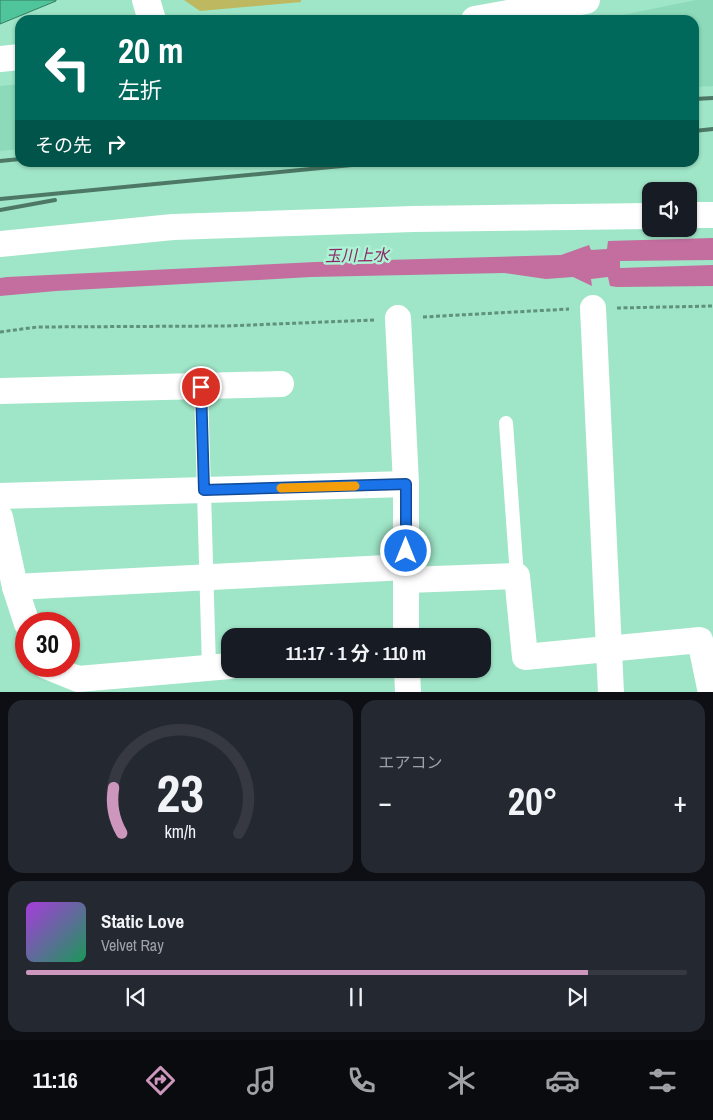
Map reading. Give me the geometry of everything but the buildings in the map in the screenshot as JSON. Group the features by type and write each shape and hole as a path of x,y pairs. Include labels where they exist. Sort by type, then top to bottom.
{"street":[{"path":"146,0 150,15"},
{"path":"503,15 586,0"},
{"path":"0,59 15,58"},
{"path":"697,215 713,215"},
{"path":"0,244 173,226 413,219 642,216"},
{"path":"593,308 611,692"},
{"path":"398,318 406,484 406,628"},
{"path":"0,391 281,384"},
{"path":"0,496 406,484"},
{"path":"0,517 15,587 23,612"},
{"path":"15,587 207,578 406,574 516,576 525,658 700,640 711,692"},
{"path":"64,677 79,686 220,667"},
{"path":"407,678 408,692"}],"lane":[{"path":"201,387 207,578 220,667"},
{"path":"506,423 516,576"}],"path":[{"path":"0,332 37,327 226,326 593,308 713,306"}],"shaded area":[{"path":"184,0 301,0 301,2 200,11"},
{"path":"696,0 713,0 713,86 699,87 699,15 622,15"},
{"path":"15,84 15,150 0,151 0,86"},
{"path":"713,238 713,260 620,261 620,268 713,265 713,286 617,287 610,286 608,277 591,279 592,286 573,277 546,279 504,273 311,277 56,291 0,296 0,278 7,277 316,262 561,255 589,245 591,250 607,249 608,241"}],"railway":[{"path":"699,99 713,98"},
{"path":"699,130 713,129"},
{"path":"0,161 15,160"},
{"path":"0,199 331,167"},
{"path":"0,210 55,200"}],"slow traffic":[{"path":"281,488 355,486"}],"route":[{"path":"201,387 204,490 406,484 406,551"}],"water label":[{"name":"玉川上水","path":"357,255"}]}
